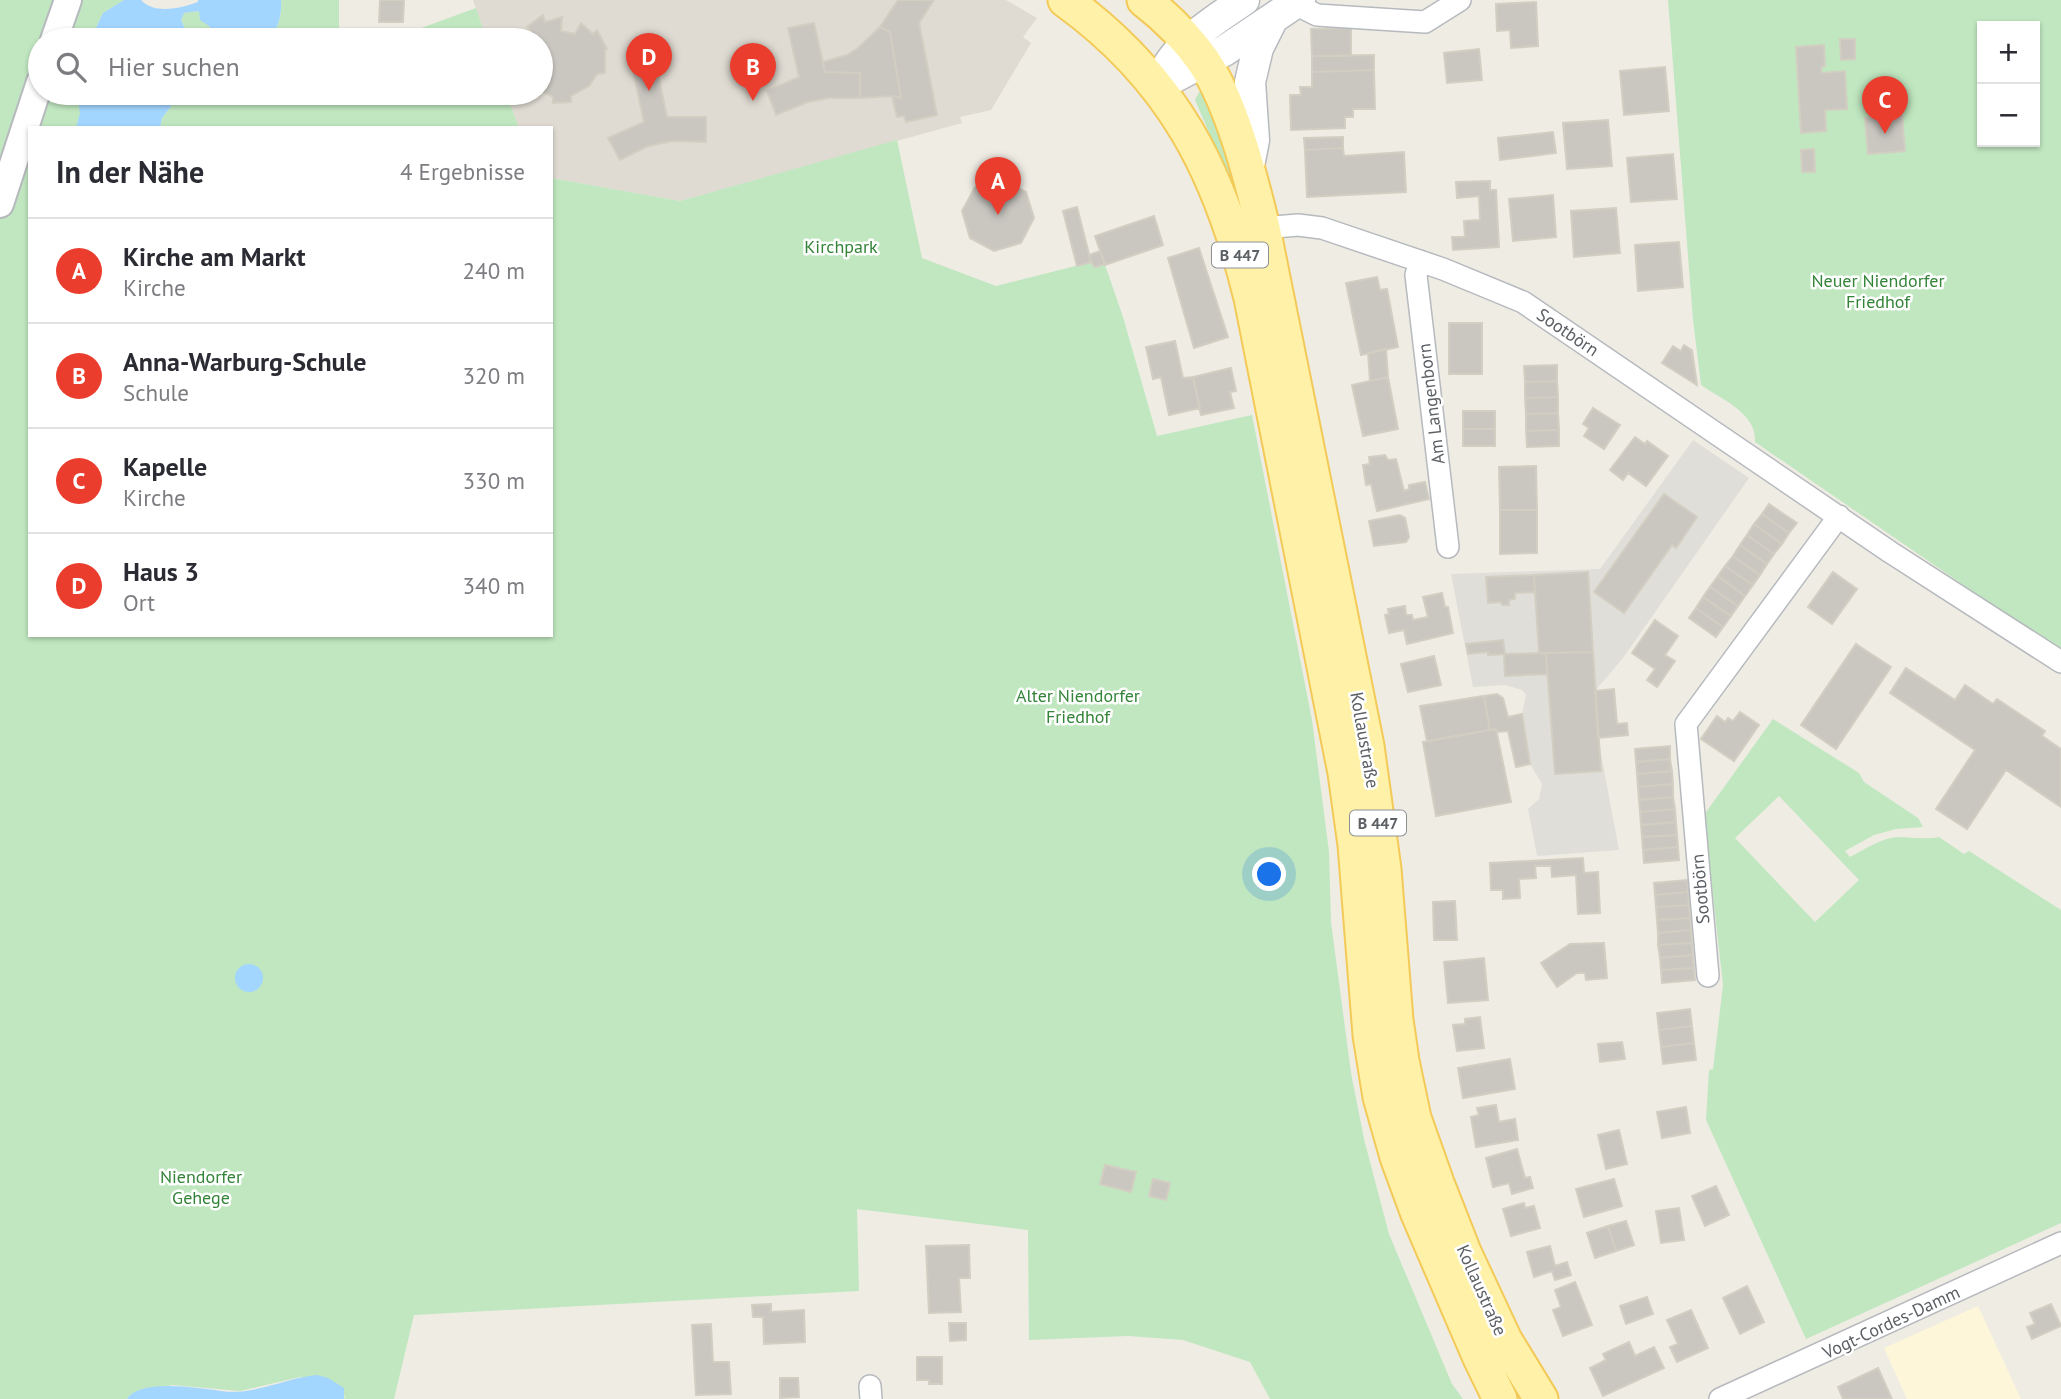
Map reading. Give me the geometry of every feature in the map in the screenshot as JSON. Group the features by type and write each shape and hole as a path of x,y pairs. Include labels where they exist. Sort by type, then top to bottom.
{"main road":[{"name":"B 447","path":"1065,0 1115,40 1158,86"},
{"name":"B 447","path":"1144,0 1196,52 1221,95 1248,171 1263,228"},
{"path":"1196,52 1209,24 1244,0"},
{"path":"1158,86 1172,58 1196,52 1289,8"},
{"path":"1248,171 1254,140 1250,100 1253,66 1258,48 1289,8"},
{"name":"Kollaustraße","path":"1158,86 1187,128 1203,159 1234,233 1251,299 1345,773 1356,856 1370,1035 1380,1097 1418,1214 1500,1399"},
{"name":"Kollaustraße","path":"1263,228 1367,746 1384,869 1396,1020 1407,1087 1422,1141 1465,1252 1505,1340 1541,1399"}],"street":[{"path":"58,28 68,0"},
{"path":"1289,8 1317,15 1425,22 1460,0"},
{"path":"0,204 32,105"},
{"name":"Sootbörn","path":"1263,228 1306,225 1420,261 1523,302 1890,552 2061,662"},
{"name":"Am Langenborn","path":"1420,261 1416,275 1448,547"},
{"name":"Sootbörn","path":"1708,976 1686,724 1839,516"},
{"name":"Vogt-Cordes-Damm","path":"1720,1399 2061,1243"}],"shaded area":[{"path":"473,0 1006,0 1037,18 1023,37 1031,43 991,110 960,117 962,123 680,201 553,178 553,126 518,126 510,105 553,105 553,28 483,28"},
{"path":"1693,440 1749,478 1623,658 1595,691 1598,738 1619,850 1537,856 1528,809 1539,799 1542,784 1530,764 1522,714 1526,695 1522,690 1505,685 1473,687 1451,574 1600,569"},
{"path":"1978,1306 2021,1399 1907,1399 1884,1348"}],"green space":[{"path":"0,0 124,0 103,13 96,28 28,28 28,105 79,105 81,113 77,126 28,126 28,637 553,637 553,178 680,201 897,140 922,258 996,286 1103,259 1123,317 1157,436 1252,415 1312,720 1329,852 1331,922 1351,1073 1364,1139 1389,1234 1452,1384 1463,1399 1270,1399 1250,1362 1183,1340 1128,1336 1029,1340 1028,1230 857,1209 859,1291 414,1315 394,1399 344,1399 345,1396 300,1377 240,1391 173,1385 145,1389 127,1399 0,1399"},
{"path":"281,0 339,0 339,28 276,28"},
{"name":"Neuer Niendorfer Friedhof","path":"1668,0 2061,0 2061,648 2048,643 1755,442 1754,432 1744,415 1701,385 1693,320"},
{"path":"476,8 483,28 421,28"},
{"path":"200,11 211,28 185,28 181,20 183,13"},
{"path":"1199,92 1206,93 1231,154 1234,180 1230,181 1195,100"},
{"path":"172,105 510,105 518,126 160,126 162,118"},
{"path":"1773,719 1859,773 1864,782 1918,818 1923,827 1896,829 1874,835 1845,851 1850,857 1885,839 1939,837 1964,854 1969,851 2061,910 2061,1223 1806,1339 1706,1120 1709,1070 1713,1069 1723,985 1704,815","holes":["1779,796 1859,880 1815,922 1735,838"]}],"water":[{"path":"124,0 141,0 153,7 168,9 198,0 281,0 276,28 210,28 200,20 199,11 184,13 181,20 185,28 96,28 103,13"},
{"path":"79,105 172,105 162,118 160,126 77,126"},
{"path":"249,964 259,968 263,978 259,988 249,992 239,988 235,978 239,968"},
{"path":"317,1375 344,1388 344,1399 127,1399 144,1388 157,1386 233,1392"}],"building":[{"path":"380,0 404,0 403,22 379,22"},
{"path":"898,0 934,0 919,23 937,115 906,122 904,116 897,117 892,96 901,98 890,32 880,27"},
{"path":"1536,2 1538,46 1511,48 1510,30 1497,31 1496,4"},
{"path":"543,15 545,22 562,17 561,31 575,34 581,23 593,34 597,30 607,49 605,73 597,74 589,86 571,96 571,102 553,103 553,28 527,27"},
{"path":"814,23 825,72 860,73 860,98 829,98 808,102 776,115 767,91 799,77 788,28"},
{"path":"880,27 890,32 901,98 860,98 860,73 825,72 823,62 847,55"},
{"path":"1351,28 1351,56 1312,56 1311,29"},
{"path":"1840,39 1855,39 1855,59 1841,60"},
{"path":"1824,45 1825,66 1821,67 1822,73 1845,71 1847,109 1825,110 1826,131 1801,133 1796,47"},
{"path":"1479,49 1482,80 1447,83 1444,53"},
{"path":"1374,55 1374,70 1312,72 1312,56"},
{"path":"655,59 667,117 706,117 706,142 673,141 648,146 620,160 608,138 644,122 632,66"},
{"path":"1665,67 1669,111 1624,115 1620,71"},
{"path":"1374,70 1375,109 1353,109 1353,117 1345,117 1345,128 1291,130 1290,95 1301,95 1300,87 1312,87 1312,72"},
{"path":"1902,114 1905,151 1868,154 1865,118"},
{"path":"1608,120 1612,166 1567,169 1563,123"},
{"path":"1553,132 1556,153 1500,160 1498,138"},
{"path":"1343,137 1343,148 1305,150 1304,138"},
{"path":"1343,148 1344,156 1404,152 1406,192 1307,197 1305,150"},
{"path":"1814,149 1815,172 1802,172 1801,150"},
{"path":"1673,154 1677,199 1631,202 1627,158"},
{"path":"1002,179 1026,192 1034,218 1021,243 994,251 970,238 962,211 975,187"},
{"path":"1490,181 1490,190 1496,190 1499,247 1453,250 1452,237 1465,237 1464,221 1480,220 1479,196 1457,198 1456,182"},
{"path":"1553,195 1556,237 1513,241 1509,199"},
{"path":"1077,207 1091,262 1077,266 1063,211"},
{"path":"1616,208 1620,253 1574,257 1571,211"},
{"path":"1154,216 1163,245 1105,265 1095,236"},
{"path":"1679,242 1683,287 1638,291 1635,245"},
{"path":"1199,248 1228,337 1194,348 1168,258"},
{"path":"1100,251 1105,264 1095,267 1089,255"},
{"path":"1377,277 1380,290 1387,289 1398,347 1361,355 1346,283"},
{"path":"1449,323 1482,323 1482,374 1449,374"},
{"path":"1175,341 1183,378 1193,377 1200,408 1169,415 1161,377 1153,379 1146,347"},
{"path":"1684,345 1692,350 1697,385 1662,363 1673,346 1681,351"},
{"path":"1386,349 1388,377 1370,381 1368,353"},
{"path":"1557,365 1557,381 1525,382 1524,366"},
{"path":"1231,368 1236,391 1230,392 1234,408 1201,415 1193,377"},
{"path":"1388,377 1398,429 1363,436 1352,385"},
{"path":"1557,381 1558,397 1525,398 1525,382"},
{"path":"1558,397 1558,413 1526,414 1525,398"},
{"path":"1593,408 1620,425 1604,449 1584,436 1589,428 1583,424"},
{"path":"1463,411 1495,411 1495,429 1463,429"},
{"path":"1558,413 1559,430 1526,431 1526,414"},
{"path":"1463,429 1495,429 1495,446 1463,446"},
{"path":"1559,430 1559,446 1527,447 1526,431"},
{"path":"1635,437 1645,444 1647,441 1668,456 1646,486 1628,473 1623,480 1610,470"},
{"path":"1385,455 1388,460 1396,459 1404,491 1409,489 1409,485 1425,482 1429,499 1377,511 1371,484 1366,485 1363,465 1370,464 1369,457"},
{"path":"1536,466 1537,510 1500,510 1499,467"},
{"path":"1664,494 1697,517 1676,548 1672,545 1624,613 1594,592"},
{"path":"1769,504 1797,523 1789,533 1762,514"},
{"path":"1500,510 1537,510 1537,553 1500,554"},
{"path":"1762,514 1789,533 1782,544 1754,524"},
{"path":"1400,515 1405,518 1409,537 1406,542 1374,546 1369,521"},
{"path":"1754,524 1782,544 1774,554 1747,535"},
{"path":"1747,535 1774,554 1767,564 1740,545"},
{"path":"1740,545 1767,564 1760,575 1733,556"},
{"path":"1733,556 1760,575 1753,585 1725,566"},
{"path":"1725,566 1753,585 1745,596 1718,576"},
{"path":"1588,572 1593,652 1539,653 1534,575"},
{"path":"1833,572 1857,589 1832,624 1808,607"},
{"path":"1534,575 1535,592 1515,593 1515,599 1509,600 1509,605 1502,605 1501,602 1488,603 1486,577"},
{"path":"1718,576 1745,596 1738,606 1710,587"},
{"path":"1710,587 1738,606 1731,616 1703,597"},
{"path":"1442,593 1453,633 1407,644 1404,630 1389,633 1385,615 1389,614 1388,609 1405,606 1406,615 1412,615 1413,620 1428,617 1423,597"},
{"path":"1703,597 1731,616 1723,627 1696,608"},
{"path":"1696,608 1723,627 1716,637 1689,618"},
{"path":"1655,620 1678,636 1665,655 1675,661 1657,687 1647,680 1655,669 1632,653"},
{"path":"1503,640 1505,654 1468,654 1466,644"},
{"path":"1856,644 1891,667 1836,749 1801,725"},
{"path":"1593,652 1601,771 1555,774 1546,653"},
{"path":"1546,653 1547,674 1505,676 1504,654"},
{"path":"1434,656 1441,685 1408,692 1401,664"},
{"path":"1906,668 1955,700 1965,685 1993,704 1997,699 2045,731 2042,736 2061,749 2061,807 2006,770 1967,829 1936,809 1975,750 1890,693"},
{"path":"1614,689 1617,724 1627,723 1628,735 1598,738 1595,691"},
{"path":"1497,694 1503,698 1508,717 1522,714 1530,764 1516,767 1508,731 1490,730 1484,696"},
{"path":"1484,696 1490,730 1427,741 1420,706"},
{"path":"1740,712 1759,725 1734,761 1701,739 1717,716 1725,722 1728,718 1733,721"},
{"path":"1496,729 1511,802 1436,816 1423,742"},
{"path":"1670,746 1670,759 1636,762 1635,749"},
{"path":"1670,759 1672,771 1637,774 1636,762"},
{"path":"1672,771 1673,784 1638,787 1637,774"},
{"path":"1673,784 1673,797 1639,800 1638,787"},
{"path":"1673,797 1675,809 1640,812 1639,800"},
{"path":"1675,809 1676,822 1641,825 1640,812"},
{"path":"1676,822 1677,835 1642,837 1641,825"},
{"path":"1677,835 1678,847 1643,850 1642,837"},
{"path":"1678,847 1679,860 1644,863 1643,850"},
{"path":"1583,858 1584,873 1598,872 1600,913 1578,914 1576,875 1552,877 1551,866 1535,866 1536,878 1519,879 1520,898 1503,899 1503,890 1491,890 1490,863"},
{"path":"1687,880 1688,892 1655,895 1654,883"},
{"path":"1688,892 1689,905 1656,907 1655,895"},
{"path":"1455,901 1457,940 1434,940 1433,902"},
{"path":"1689,905 1690,918 1657,920 1656,907"},
{"path":"1690,918 1691,930 1658,933 1657,920"},
{"path":"1691,930 1692,943 1658,945 1658,933"},
{"path":"1604,943 1607,978 1586,980 1585,973 1577,973 1557,987 1541,963 1570,944"},
{"path":"1692,943 1693,955 1660,958 1658,945"},
{"path":"1693,955 1694,968 1661,970 1660,958"},
{"path":"1484,958 1488,1000 1448,1003 1444,962"},
{"path":"1694,968 1695,980 1662,983 1661,970"},
{"path":"1690,1009 1692,1026 1659,1030 1657,1013"},
{"path":"1480,1017 1484,1048 1457,1051 1453,1025 1465,1024 1465,1019"},
{"path":"1692,1026 1694,1043 1661,1047 1659,1030"},
{"path":"1622,1042 1625,1059 1600,1062 1598,1044"},
{"path":"1694,1043 1696,1060 1663,1064 1661,1047"},
{"path":"1510,1059 1515,1089 1463,1098 1458,1068"},
{"path":"1496,1105 1499,1122 1515,1119 1518,1140 1476,1147 1471,1117 1479,1115 1477,1108"},
{"path":"1686,1107 1690,1133 1662,1138 1657,1112"},
{"path":"1619,1130 1627,1164 1606,1169 1598,1135"},
{"path":"1517,1149 1525,1178 1530,1177 1533,1188 1512,1194 1509,1183 1493,1187 1486,1158"},
{"path":"1105,1165 1136,1172 1131,1192 1100,1184"},
{"path":"1153,1179 1170,1183 1166,1200 1149,1196"},
{"path":"1614,1179 1622,1206 1584,1217 1576,1189"},
{"path":"1716,1186 1729,1215 1705,1226 1692,1196"},
{"path":"1524,1203 1525,1208 1534,1206 1540,1228 1511,1236 1503,1209"},
{"path":"1679,1208 1684,1240 1661,1243 1656,1211"},
{"path":"1626,1221 1634,1245 1616,1251 1608,1226"},
{"path":"1608,1226 1616,1251 1595,1258 1587,1233"},
{"path":"969,1245 970,1278 959,1278 961,1312 929,1313 926,1246"},
{"path":"1550,1246 1555,1266 1567,1262 1571,1275 1555,1280 1552,1271 1534,1277 1527,1252"},
{"path":"1575,1282 1592,1325 1563,1336 1553,1310 1561,1307 1555,1290"},
{"path":"1747,1286 1764,1322 1740,1334 1723,1298"},
{"path":"1647,1297 1653,1314 1626,1324 1620,1306"},
{"path":"771,1304 771,1312 804,1310 805,1342 764,1344 763,1317 753,1317 752,1305"},
{"path":"2051,1304 2061,1326 2032,1339 2027,1327 2035,1324 2030,1313"},
{"path":"1691,1310 1708,1348 1677,1362 1670,1347 1678,1344 1667,1320"},
{"path":"949,1323 966,1323 966,1340 950,1341"},
{"path":"711,1324 713,1362 729,1362 731,1394 696,1395 692,1325"},
{"path":"1629,1342 1635,1356 1654,1347 1664,1368 1603,1396 1590,1368 1606,1360 1603,1354"},
{"path":"917,1357 942,1357 942,1384 917,1380"},
{"path":"1878,1368 1892,1399 1843,1399 1838,1387"},
{"path":"780,1378 798,1378 799,1397 780,1398"}],"place":[{"name":"Haus 3","path":"649,91"},
{"name":"Anna-Warburg-Schule","path":"753,101"},
{"name":"Kapelle","path":"1885,134"},
{"name":"Kirche am Markt","path":"998,215"}],"park label":[{"name":"Kirchpark","path":"841,246"},
{"name":"Alter Niendorfer Friedhof","path":"1078,705"},
{"name":"Niendorfer Gehege","path":"201,1186"}]}
